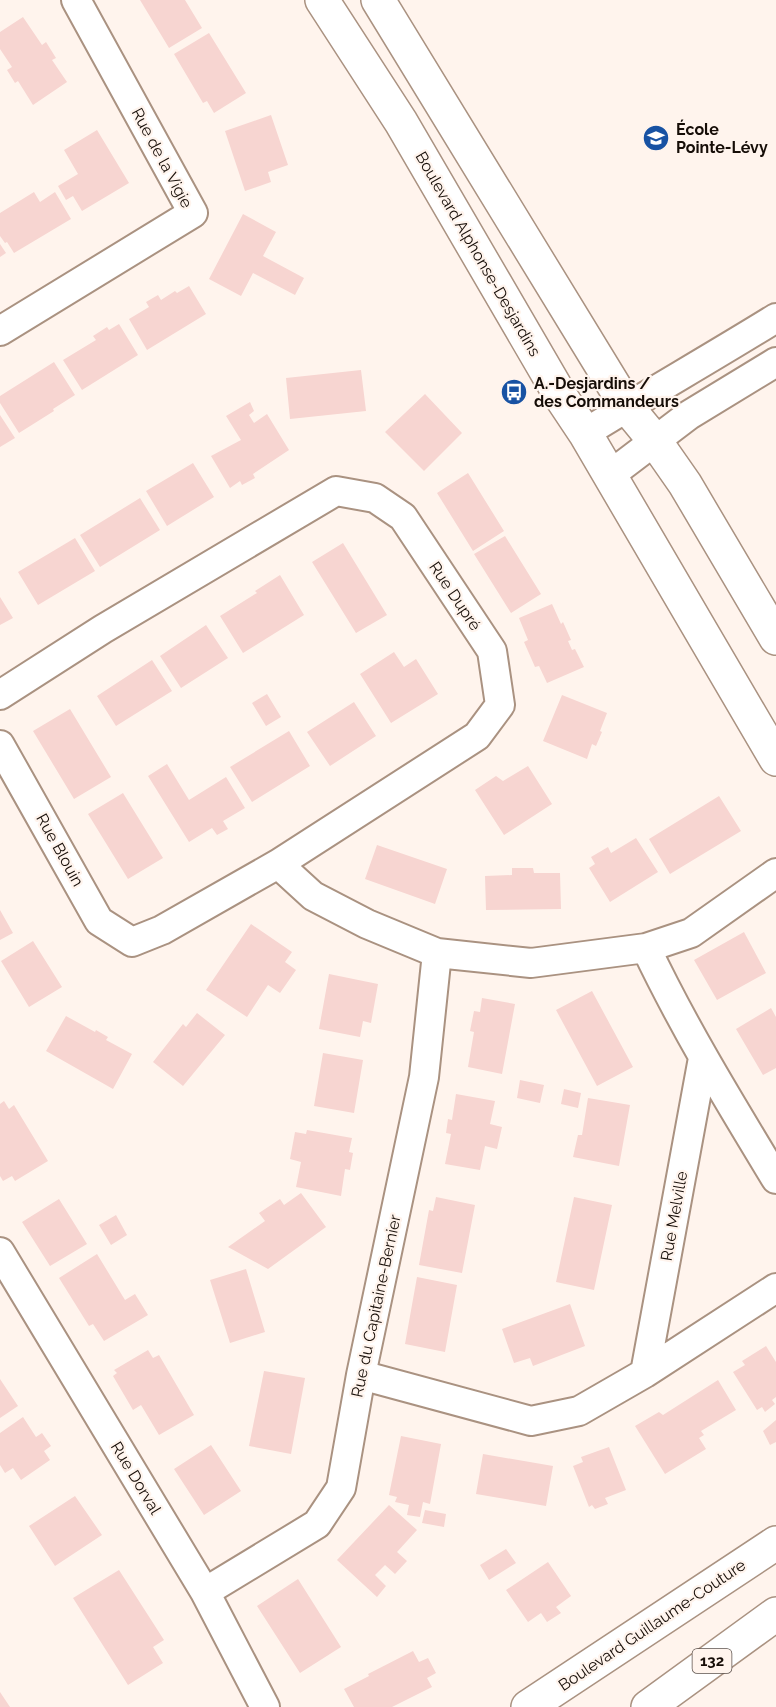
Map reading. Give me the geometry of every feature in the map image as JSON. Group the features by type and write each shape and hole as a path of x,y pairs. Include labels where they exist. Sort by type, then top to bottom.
{"main road":[{"name":"Boulevard Alphonse-Desjardins","path":"322,0 401,122 776,759"},
{"path":"378,0 627,407 655,441 685,484 776,638"},
{"name":"Boulevard Guillaume-Couture","path":"528,1707 776,1543"},
{"name":"132","path":"648,1707 776,1614"}],"street":[{"name":"Rue de la Vigie","path":"0,331 193,213 76,0"},
{"path":"585,433 776,318"},
{"path":"609,475 689,415 776,362"},
{"name":"Rue Dupré","path":"0,694 103,629 336,491 375,498 402,517 492,651 500,705 477,736 278,864 162,930 132,942"},
{"name":"Rue Blouin","path":"0,745 99,921 132,942"},
{"path":"278,864 313,896 367,924 437,953 531,963 646,948 691,933 776,873"},
{"path":"646,948 665,989 703,1058 776,1179"},
{"name":"Rue du Capitaine-Bernier","path":"205,1592 317,1524 341,1488 361,1375 424,1077 437,953"},
{"name":"Rue Melville","path":"645,1373 703,1058"},
{"name":"Rue Dorval","path":"0,1252 205,1592 265,1707"},
{"path":"361,1375 531,1421 579,1412 645,1373 776,1288"}],"building":[{"path":"140,0 185,0 202,28 169,48"},
{"path":"23,17 42,45 46,42 56,58 52,60 67,82 33,105 18,81 15,83 7,70 12,67 0,49 0,32"},
{"path":"209,33 246,93 214,113 207,101 203,103 174,54"},
{"path":"271,115 288,165 268,172 271,182 245,191 225,131"},
{"path":"97,130 129,183 82,211 73,196 66,200 58,186 78,174 64,150"},
{"path":"34,192 40,202 55,192 71,219 14,253 0,236 0,213"},
{"path":"243,214 276,232 263,256 304,278 295,295 253,273 241,296 209,279"},
{"path":"0,244 6,253 0,257"},
{"path":"189,286 206,314 147,350 129,319 149,307 146,302 158,295 161,300"},
{"path":"119,324 138,355 82,390 63,360 96,340 93,336 107,327 109,330"},
{"path":"54,362 75,395 19,433 0,403 0,396"},
{"path":"361,370 366,411 290,419 286,378"},
{"path":"425,394 462,433 424,471 385,432"},
{"path":"250,402 254,411 249,415 254,423 267,414 289,450 253,474 255,478 242,485 240,481 230,488 211,456 241,440 226,416"},
{"path":"0,415 15,438 0,447"},
{"path":"193,463 214,497 167,526 146,491"},
{"path":"468,473 504,531 473,551 437,493"},
{"path":"140,498 160,530 100,567 80,535"},
{"path":"505,536 541,594 511,613 474,554"},
{"path":"75,538 95,571 38,605 18,572"},
{"path":"343,543 387,615 356,633 312,562"},
{"path":"280,575 304,615 243,653 220,616 257,593 255,591"},
{"path":"0,597 13,618 0,625"},
{"path":"552,604 571,640 568,641 572,650 575,649 584,667 547,683 539,666 535,667 524,642 528,640 519,618"},
{"path":"206,625 228,658 181,688 160,656"},
{"path":"394,652 404,667 416,659 438,694 391,723 360,674"},
{"path":"152,660 172,691 116,726 97,696"},
{"path":"267,694 281,717 266,726 252,703"},
{"path":"562,695 607,713 596,746 592,744 587,759 543,741"},
{"path":"354,702 376,736 330,766 307,732"},
{"path":"70,709 111,777 74,799 33,731"},
{"path":"289,731 310,766 252,802 230,767"},
{"path":"167,764 189,800 226,777 245,808 223,821 228,829 217,835 212,828 189,842 148,776"},
{"path":"528,766 552,804 504,835 475,790 496,776 503,781"},
{"path":"123,793 163,858 128,879 88,814"},
{"path":"719,796 741,831 670,874 649,839"},
{"path":"636,838 658,872 610,902 589,868 595,864 591,857 608,847 611,853"},
{"path":"377,845 447,869 435,904 365,879"},
{"path":"512,868 533,868 534,873 560,873 561,909 486,910 485,876 512,875"},
{"path":"0,910 13,933 0,940"},
{"path":"251,924 292,952 285,962 296,970 280,993 268,985 247,1017 206,990"},
{"path":"744,932 766,973 717,1000 694,960"},
{"path":"33,941 62,987 29,1007 1,961"},
{"path":"329,974 378,984 371,1023 363,1021 360,1037 319,1029"},
{"path":"592,991 633,1067 597,1086 556,1010"},
{"path":"482,998 515,1004 502,1074 468,1067 474,1032 470,1031 474,1011 480,1012"},
{"path":"771,1008 776,1017 776,1068 763,1075 736,1029"},
{"path":"197,1013 225,1035 183,1086 153,1062 183,1024 186,1027"},
{"path":"66,1016 95,1032 96,1030 108,1037 106,1040 132,1054 113,1089 46,1051"},
{"path":"323,1053 363,1060 354,1113 314,1106"},
{"path":"520,1080 544,1085 540,1103 517,1098"},
{"path":"564,1089 581,1093 578,1108 561,1104"},
{"path":"456,1094 495,1101 490,1124 502,1127 497,1149 485,1146 480,1170 445,1164 451,1134 446,1133 448,1119 452,1120"},
{"path":"588,1098 630,1105 619,1166 573,1157 578,1135 582,1135"},
{"path":"4,1101 9,1109 14,1105 48,1161 15,1181 12,1176 3,1181 0,1176 0,1104"},
{"path":"307,1130 352,1138 349,1152 353,1153 350,1170 345,1169 341,1196 296,1187 301,1162 290,1159 295,1132 306,1134"},
{"path":"301,1193 326,1227 268,1269 228,1247 265,1221 259,1213 280,1199 284,1205"},
{"path":"436,1197 475,1205 462,1273 419,1265 429,1210 433,1211"},
{"path":"574,1197 612,1205 594,1290 556,1282"},
{"path":"59,1199 87,1244 50,1266 22,1222"},
{"path":"116,1215 127,1235 111,1245 99,1225"},
{"path":"97,1254 125,1300 135,1294 148,1315 104,1341 93,1324 89,1326 59,1278"},
{"path":"246,1269 265,1332 230,1343 210,1280"},
{"path":"417,1277 457,1285 445,1352 405,1344"},
{"path":"570,1304 585,1346 533,1366 530,1358 514,1363 502,1329"},
{"path":"766,1346 776,1362 776,1397 772,1400 775,1404 765,1412 762,1407 757,1410 733,1372 745,1365 742,1361"},
{"path":"148,1350 153,1358 159,1355 194,1415 159,1435 141,1405 133,1410 113,1376 117,1373 114,1370"},
{"path":"264,1371 305,1378 291,1454 249,1446"},
{"path":"0,1379 18,1406 0,1418"},
{"path":"718,1380 736,1410 701,1431 704,1435 699,1438 706,1449 665,1474 635,1426 659,1412 663,1415"},
{"path":"23,1417 36,1437 42,1433 51,1446 44,1451 50,1460 21,1480 13,1468 5,1473 0,1465 0,1433"},
{"path":"776,1420 776,1442 770,1445 763,1431"},
{"path":"401,1436 441,1444 430,1504 423,1502 420,1517 407,1515 409,1505 395,1502 397,1497 389,1495"},
{"path":"211,1445 241,1491 204,1515 174,1469"},
{"path":"609,1447 626,1490 605,1498 608,1504 595,1509 592,1505 589,1507 573,1466 583,1462 581,1457"},
{"path":"483,1454 553,1466 546,1506 476,1494"},
{"path":"75,1496 102,1535 55,1566 29,1526"},
{"path":"389,1505 417,1530 397,1552 407,1561 395,1574 385,1565 375,1575 386,1586 377,1597 337,1560"},
{"path":"425,1510 446,1514 444,1527 422,1523"},
{"path":"506,1549 516,1563 489,1580 480,1565"},
{"path":"548,1562 571,1596 556,1607 561,1613 547,1622 541,1613 528,1622 506,1590"},
{"path":"119,1570 164,1640 153,1647 163,1663 128,1685 73,1598"},
{"path":"298,1579 341,1647 300,1673 257,1606"},
{"path":"413,1651 419,1662 428,1658 436,1673 427,1678 432,1687 392,1707 354,1707 344,1689"},
{"path":"0,1692 10,1707 0,1707"}],"place":[{"name":"École Pointe-Lévy","path":"656,138"},
{"name":"A.-Desjardins / des Commandeurs","path":"514,392"}]}
